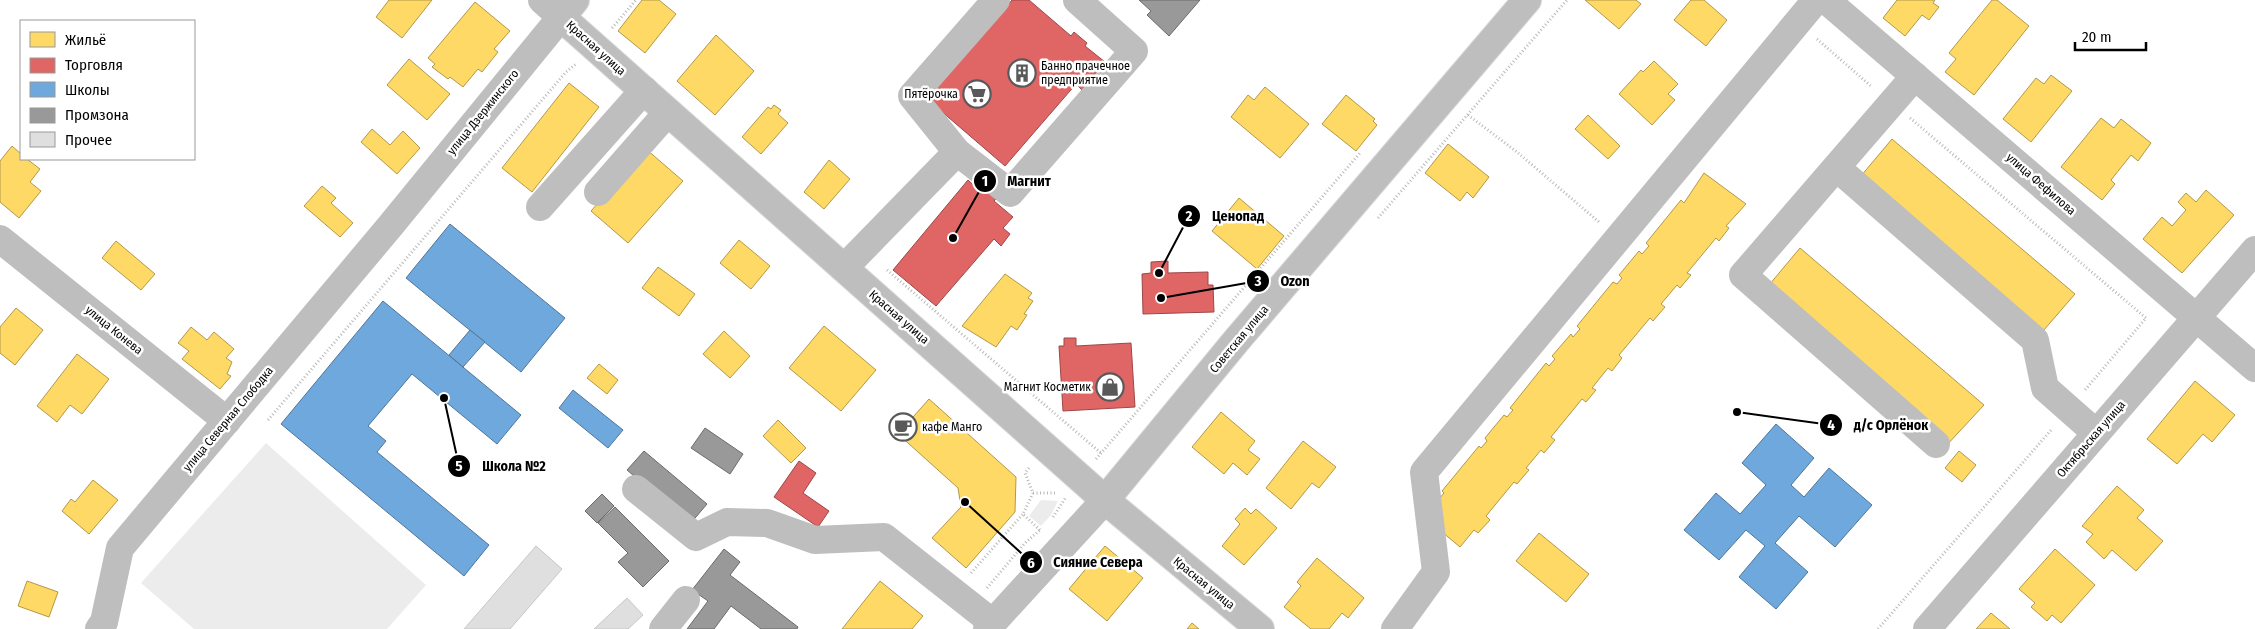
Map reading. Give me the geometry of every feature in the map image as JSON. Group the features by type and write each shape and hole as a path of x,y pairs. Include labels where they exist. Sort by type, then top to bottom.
{"street":[{"path":"996,0 912,96 957,152 1010,193 1134,51 1077,0"},
{"name":"Советская улица","path":"976,612 1105,500 1236,341 1527,0"},
{"path":"1396,629 1436,572 1424,472 1816,0"},
{"name":"улица Фефилова","path":"1826,0 2255,368"},
{"name":"Красная улица","path":"559,6 595,47 668,112 1105,500 1260,629"},
{"name":"улица Дзержинского","path":"391,225 559,6"},
{"path":"1915,76 1743,276 1936,444"},
{"path":"540,207 644,90"},
{"path":"598,192 668,112"},
{"path":"844,268 957,152"},
{"path":"1837,168 2035,340 2045,388 2096,433"},
{"name":"улица Северная Слободка","path":"105,627 120,548 391,225"},
{"name":"улица Конева","path":"0,239 227,421"},
{"name":"Октябрьская улица","path":"1927,629 2255,250"},
{"path":"636,489 696,537 727,522 767,523 815,540 884,537 976,612"},
{"path":"663,629 686,600"}],"path":[{"path":"268,420 566,72 595,47 636,0"},
{"path":"1468,114 1618,238"},
{"path":"1079,476 1365,147"},
{"path":"976,612 1033,493 1025,472 1031,466"},
{"path":"1033,493 1068,493 1049,522"},
{"path":"1023,514 1040,530"},
{"path":"976,612 1025,543 1045,526"}],"shaded area":[{"path":"266,443 426,585 387,629 194,629 141,583"},
{"path":"1041,500 1058,501 1051,515 1041,526 1029,516"}],"building: Жильё":[{"path":"389,0 432,0 402,38 376,17"},
{"path":"642,0 659,0 676,14 645,53 618,31"},
{"path":"1585,0 1636,0 1641,4 1619,29"},
{"path":"1691,0 1704,0 1727,20 1706,46 1674,20"},
{"path":"1897,0 1935,0 1933,3 1939,7 1929,20 1922,15 1905,36 1883,18"},
{"path":"1992,0 1997,0 2029,26 1974,95 1945,72 1956,59 1949,53"},
{"path":"475,2 510,31 494,49 498,52 482,72 478,69 463,87 432,67 435,64 428,58"},
{"path":"716,35 754,71 715,115 677,81"},
{"path":"409,59 450,94 427,120 387,85"},
{"path":"1654,61 1678,84 1668,94 1675,100 1652,125 1619,94 1641,70 1643,72"},
{"path":"2051,75 2072,91 2031,142 2003,119 2036,78 2044,84"},
{"path":"569,83 599,107 532,192 502,168"},
{"path":"1265,87 1309,124 1280,158 1231,117 1248,95 1254,100"},
{"path":"1346,95 1375,119 1373,121 1377,125 1356,151 1322,124"},
{"path":"774,105 781,110 778,114 788,123 761,154 742,137 768,107 771,109"},
{"path":"1588,115 1620,146 1608,159 1575,129"},
{"path":"2101,118 2114,128 2121,119 2151,143 2138,161 2131,155 2111,180 2115,184 2102,200 2061,167"},
{"path":"372,129 390,145 403,131 420,148 397,174 361,142"},
{"path":"1892,139 2075,294 2037,338 1855,183"},
{"path":"1448,144 1489,177 1473,198 1467,192 1460,201 1425,173"},
{"path":"12,146 20,153 20,160 28,160 40,169 30,182 41,191 19,218 0,202 0,161"},
{"path":"646,149 683,181 628,243 591,211"},
{"path":"829,160 850,179 824,209 804,192"},
{"path":"1704,173 1746,204 1726,226 1729,228 1719,241 1716,238 1687,273 1691,275 1680,288 1677,285 1661,304 1665,307 1653,321 1650,318 1619,355 1622,358 1612,371 1608,368 1592,388 1596,390 1586,402 1582,399 1551,437 1555,440 1544,453 1541,450 1526,468 1529,470 1517,484 1514,482 1486,516 1490,520 1478,533 1474,530 1460,547 1424,517 1444,493 1442,491 1479,446 1481,448 1487,441 1485,438 1504,415 1507,417 1513,410 1510,408 1546,363 1549,366 1555,359 1552,356 1571,334 1573,337 1580,329 1577,326 1613,282 1617,284 1622,278 1619,275 1639,251 1642,254 1649,246 1646,243 1681,200 1684,203"},
{"path":"322,186 336,198 331,203 353,223 340,237 304,206"},
{"path":"2206,190 2234,215 2182,273 2143,239 2162,217 2172,226 2186,210 2178,202 2186,193 2196,202"},
{"path":"1239,198 1284,236 1257,269 1212,231"},
{"path":"739,240 770,266 751,289 720,263"},
{"path":"116,241 155,274 141,290 102,258"},
{"path":"1800,248 1984,405 1945,447 1764,291"},
{"path":"658,267 695,294 679,316 642,288"},
{"path":"1005,274 1032,293 1028,298 1033,301 1024,314 1027,315 1017,330 1011,326 996,347 962,326"},
{"path":"16,308 43,330 15,365 0,353 0,327"},
{"path":"824,326 876,370 841,411 789,368"},
{"path":"191,327 207,340 214,332 234,349 226,358 232,362 227,374 231,376 220,389 182,359 189,351 178,343"},
{"path":"724,331 750,356 730,378 703,354"},
{"path":"77,354 109,379 82,414 70,405 57,422 37,406"},
{"path":"599,364 618,380 607,394 587,378"},
{"path":"2195,381 2235,415 2212,442 2203,434 2177,464 2147,439"},
{"path":"929,399 1016,477 1015,512 966,568 932,538 961,507 958,488 898,434"},
{"path":"1221,412 1255,441 1248,450 1260,459 1247,475 1233,463 1224,474 1192,447"},
{"path":"778,420 806,448 791,463 763,436"},
{"path":"1303,441 1336,467 1319,488 1312,483 1291,509 1266,488"},
{"path":"1959,451 1976,465 1962,482 1945,468"},
{"path":"93,480 118,500 89,534 62,511 71,499 75,502"},
{"path":"2117,486 2144,510 2137,518 2163,541 2136,571 2112,550 2104,559 2086,542 2093,534 2082,526"},
{"path":"1245,508 1251,514 1256,509 1277,528 1244,565 1222,546 1240,524 1235,519"},
{"path":"1539,533 1589,574 1566,602 1516,561"},
{"path":"1105,546 1143,578 1107,621 1069,589"},
{"path":"2055,549 2095,585 2061,623 2052,615 2047,621 2031,607 2035,603 2019,589"},
{"path":"1317,558 1364,598 1348,618 1342,613 1329,629 1311,629 1284,607 1301,586 1297,582"},
{"path":"27,581 58,592 49,617 18,606"},
{"path":"880,581 923,616 912,629 842,629"},
{"path":"1991,613 2010,629 1976,629"},
{"path":"1192,623 1199,629 1187,629"}],"building: Торговля":[{"name":"Банно прачечное предприятие","path":"1012,0 1029,0 1071,36 1074,32 1087,43 1085,46 1105,62 1082,90 1076,84 1005,166 927,99"},
{"path":"968,180 979,190 981,187 996,199 994,201 1013,217 1003,228 1010,234 1001,246 994,239 936,306 893,270"},
{"path":"1168,261 1168,273 1208,272 1208,285 1213,285 1214,312 1143,314 1142,274 1151,273 1151,262"},
{"path":"1064,338 1076,338 1076,346 1131,343 1135,407 1063,411 1059,346 1064,346"},
{"path":"799,461 816,473 803,493 829,511 818,527 774,497"}],"building: Школы":[{"path":"450,224 565,318 521,372 406,278"},
{"path":"383,301 521,415 497,444 412,374 368,426 386,441 377,452 489,545 464,576 281,424"},
{"path":"470,330 485,342 463,367 449,355"},
{"path":"573,390 623,430 608,448 559,408"},
{"path":"1776,424 1814,458 1791,485 1804,497 1829,468 1872,505 1835,547 1799,516 1775,543 1808,572 1776,609 1739,577 1765,546 1746,530 1719,560 1684,530 1716,493 1740,514 1766,485 1742,463"}],"building: Промзона":[{"path":"1139,0 1200,0 1169,36 1147,15 1151,11"},
{"path":"705,428 743,454 730,474 691,448"},
{"path":"644,451 707,504 690,524 627,470"},
{"path":"602,494 614,506 597,523 585,511"},
{"path":"615,507 669,561 643,587 618,562 628,553 598,523"},
{"path":"724,549 740,562 730,575 798,627 797,629 761,629 731,606 714,629 687,629 708,601 692,590"}],"building: Прочее":[{"path":"536,546 562,569 510,629 464,629"},
{"path":"627,598 643,615 628,629 594,629"}],"place":[{"name":"Банно прачечное предприятие","path":"1022,73"},
{"name":"Пятёрочка","path":"977,94"},
{"name":"Магнит","path":"953,238"},
{"name":"Ценопад","path":"1159,273"},
{"name":"Ozon","path":"1161,298"},
{"name":"Магнит Косметик","path":"1110,387"},
{"name":"Школа №2","path":"444,398"},
{"name":"д/с Орлёнок","path":"1737,412"},
{"name":"кафе Манго","path":"903,427"},
{"name":"Сияние Севера","path":"965,502"}]}
